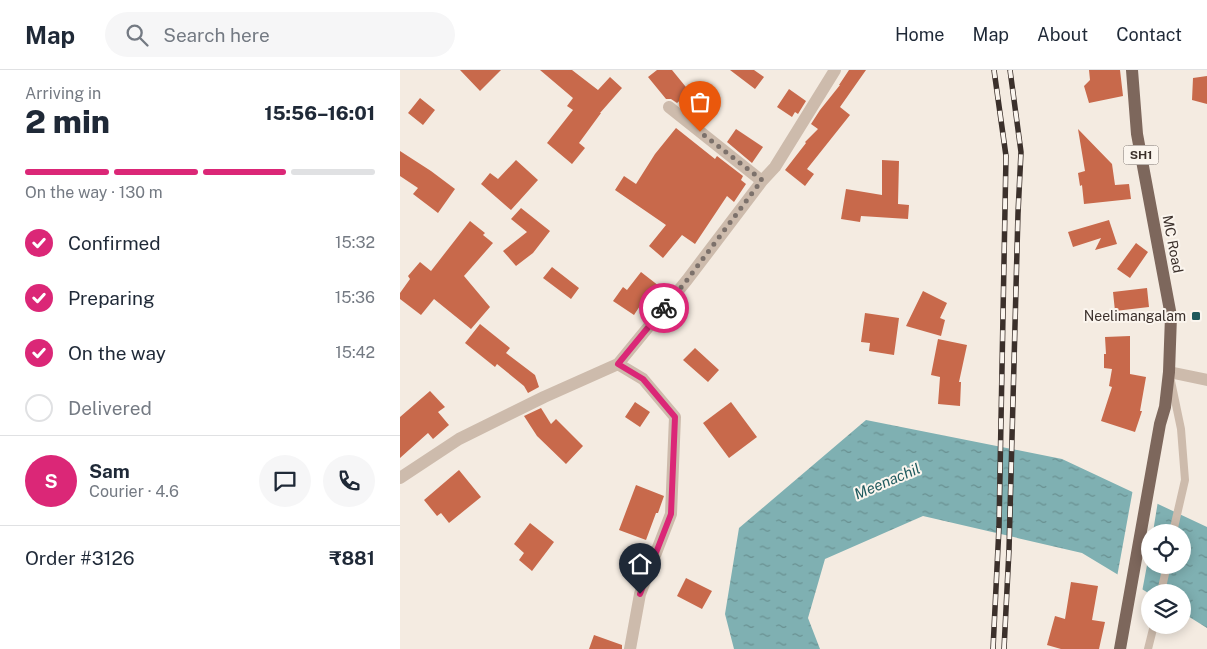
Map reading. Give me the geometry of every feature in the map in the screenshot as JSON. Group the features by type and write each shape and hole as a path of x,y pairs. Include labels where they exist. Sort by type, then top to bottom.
{"main road":[{"name":"MC Road","path":"1120,649 1160,424 1165,407 1169,372 1171,316 1137,134 1132,70"}],"street":[{"path":"400,478 459,439 544,397 618,364 687,280 762,180 775,167 835,70"},
{"path":"669,107 762,180"},
{"path":"618,364 643,379 675,417 671,514 640,594 630,649"},
{"path":"1169,372 1207,380"}],"lane":[{"path":"1169,372 1181,429 1185,480 1175,524"},
{"path":"1148,649 1152,634"}],"water":[{"name":"Meenachil","path":"866,420 1062,459 1207,527 1207,628 1191,618 1191,584 1141,584 1141,589 1082,553 923,516 825,559 808,618 820,649 734,649 725,614 739,528"}],"pier":[{"path":"1133,489 1158,501 1154,524 1141,524 1141,574 1145,574 1143,584 1141,584 1141,591 1117,577"}],"building":[{"path":"460,70 501,70 480,91"},
{"path":"540,70 572,70 598,90 610,77 622,88 600,113 579,143 585,148 572,164 547,143 573,110 567,106 573,98"},
{"path":"657,70 672,70 690,92 677,103 671,99 666,99 648,77"},
{"path":"730,70 754,70 764,77 755,89"},
{"path":"849,70 866,70 840,107 850,115 807,169 814,174 805,186 785,170 805,142 818,129 811,124"},
{"path":"1089,70 1120,70 1123,96 1089,103 1084,86 1090,80"},
{"path":"1207,76 1207,104 1192,100 1193,78"},
{"path":"789,89 806,101 798,114 795,112 792,117 777,107"},
{"path":"420,98 435,110 423,125 408,113"},
{"path":"676,128 715,159 717,156 743,176 741,180 746,184 734,202 727,196 695,244 682,235 663,258 649,246 666,225 615,190 624,176 636,184 655,154"},
{"path":"736,129 763,147 752,163 727,142"},
{"path":"1078,129 1112,164 1115,185 1129,184 1131,199 1084,204 1082,185 1080,186 1078,173 1085,171"},
{"path":"400,151 455,189 438,213 413,194 418,188 400,176"},
{"path":"516,160 538,180 511,210 481,184 490,173 498,179"},
{"path":"882,160 899,161 898,204 909,205 908,219 861,216 860,222 841,219 846,189 882,195"},
{"path":"521,208 550,231 533,253 516,266 503,251 527,232 511,219"},
{"path":"1109,220 1117,244 1095,250 1101,238 1073,247 1068,232"},
{"path":"470,221 485,233 483,235 493,243 464,276 490,307 471,329 434,299 421,315 400,299 400,293 410,279 408,276 420,262 431,271"},
{"path":"1136,243 1148,252 1130,278 1117,269"},
{"path":"552,267 579,288 571,299 543,278"},
{"path":"641,272 659,286 650,298 647,295 634,315 613,301 623,287 627,290"},
{"path":"1147,288 1149,307 1115,311 1113,292"},
{"path":"923,291 947,303 940,318 945,320 941,336 906,326"},
{"path":"865,313 899,318 894,355 869,351 870,343 861,342"},
{"path":"480,324 510,348 506,353 535,375 539,387 528,393 524,386 497,364 495,367 465,343"},
{"path":"1130,336 1130,374 1146,377 1140,411 1142,411 1135,432 1101,421 1112,387 1109,386 1112,369 1104,368 1104,354 1106,354 1105,337"},
{"path":"938,339 967,345 959,382 961,382 960,406 938,404 940,377 931,375"},
{"path":"695,348 719,370 708,382 683,360"},
{"path":"430,391 445,407 438,412 449,425 433,439 428,433 400,458 400,417"},
{"path":"635,402 650,412 640,427 625,417"},
{"path":"731,402 757,437 729,458 703,423"},
{"path":"541,408 551,424 556,419 583,446 566,464 537,436 524,416"},
{"path":"459,470 481,497 449,523 441,513 437,516 424,500"},
{"path":"636,485 664,496 646,540 619,530"},
{"path":"530,523 554,542 532,571 519,560 524,553 514,544"},
{"path":"686,578 712,591 702,609 677,596"},
{"path":"1071,582 1098,586 1092,620 1105,622 1099,649 1061,649 1047,645 1055,616 1065,619"},
{"path":"594,635 622,645 622,649 589,649"}],"railway":[{"path":"993,649 999,527 1006,156 994,70"},
{"path":"1004,649 1009,550 1021,152 1010,70"}],"way so far":[{"path":"664,308 762,180 700,132"}],"place":[{"name":"Neelimangalam","path":"1196,316"}],"route":[{"path":"640,594 671,514 675,417 643,379 618,364 664,308"}]}
